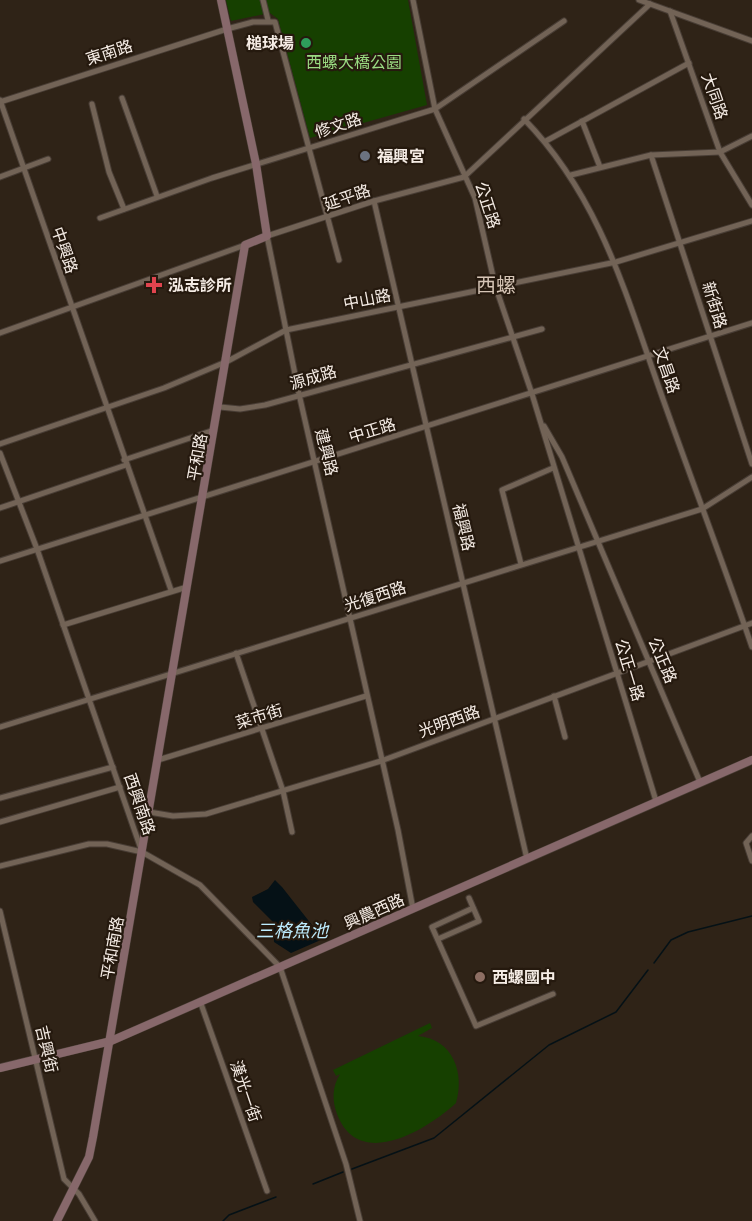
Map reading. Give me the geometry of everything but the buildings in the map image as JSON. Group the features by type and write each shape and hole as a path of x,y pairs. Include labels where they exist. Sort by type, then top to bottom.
{"main road":[{"name":"建興路","path":"221,0 256,164 267,236"},
{"name":"延平路","path":"245,245 267,236"},
{"name":"平和路","path":"174,673 228,361 245,245"},
{"name":"平和南路","path":"57,1221 89,1157 174,673"},
{"name":"興農西路","path":"0,1068 111,1041 752,760"}],"street":[{"path":"263,0 267,20 275,22 339,260"},
{"name":"公正路","path":"413,0 435,109 474,198 495,285 532,394 578,547"},
{"path":"639,0 752,41"},
{"name":"延平路","path":"267,236 328,218 374,201 464,177 524,118 650,4"},
{"name":"大同路","path":"670,11 720,152 752,205"},
{"name":"東南路","path":"0,102 227,29 267,20"},
{"name":"修文路","path":"100,218 158,196 256,164 435,109 564,21"},
{"path":"546,141 689,63"},
{"path":"122,98 158,196"},
{"name":"中興路","path":"0,102 171,590"},
{"path":"92,104 109,172 124,209"},
{"name":"文昌路","path":"524,118 546,141 571,174 616,262 752,647"},
{"path":"582,121 600,167"},
{"path":"571,174 651,155 720,152 752,136"},
{"name":"新街路","path":"651,155 752,464"},
{"path":"0,177 48,159"},
{"name":"福興路","path":"374,201 527,859"},
{"name":"中山路","path":"0,444 106,408 228,361 286,330 495,285 616,262 752,221"},
{"name":"建興路","path":"267,236 299,394 316,462 413,909"},
{"name":"延平路","path":"0,333 245,245"},
{"name":"中正路","path":"0,561 203,499 752,323"},
{"name":"源成路","path":"220,407 240,409 543,329"},
{"name":"公正路","path":"539,418 562,458 700,782"},
{"path":"0,508 216,429"},
{"name":"西興南路","path":"0,453 37,549 142,852 200,885 280,967 349,1178 360,1221"},
{"path":"521,564 502,490 553,468"},
{"name":"光復西路","path":"0,726 702,509 752,477"},
{"name":"公正一路","path":"578,547 656,801"},
{"path":"63,625 171,590 188,587"},
{"name":"光明西路","path":"148,812 181,816 206,814 381,761 752,622"},
{"path":"236,653 283,790 292,832"},
{"name":"菜市街","path":"158,760 366,696"},
{"path":"554,696 565,737"},
{"path":"0,798 113,767"},
{"path":"0,822 120,787"},
{"path":"752,836 746,843 752,861"},
{"path":"0,866 89,844 107,844 142,852"},
{"path":"438,939 479,921 469,898"},
{"path":"473,908 432,927 476,1026 553,994"},
{"name":"吉興街","path":"0,911 64,1179 73,1191 79,1194 95,1221"},
{"name":"漢光一街","path":"200,1001 267,1191"}],"green space":[{"name":"西螺大橋公園","path":"226,0 408,0 427,105 310,138 278,19 270,13 231,21"},
{"path":"430,1023 432,1028 418,1036 440,1044 454,1059 459,1080 456,1103 429,1124 394,1140 377,1143 361,1140 347,1131 335,1109 334,1089 340,1074 336,1076 333,1070"}],"water":[{"name":"三格魚池","path":"275,880 323,939 291,953 274,942 273,922 253,902 252,897 268,889"}],"waterway":[{"path":"654,963 671,940 688,932 752,916"},
{"path":"352,1169 434,1138 549,1045 616,1012 648,970"},
{"path":"313,1184 343,1172"},
{"path":"223,1221 229,1215 276,1197"}],"place":[{"name":"槌球場","path":"306,43"},
{"name":"福興宮","path":"365,156"},
{"name":"泓志診所","path":"154,285"},
{"name":"西螺國中","path":"480,977"}],"district":[{"name":"西螺","path":"496,285"}]}
